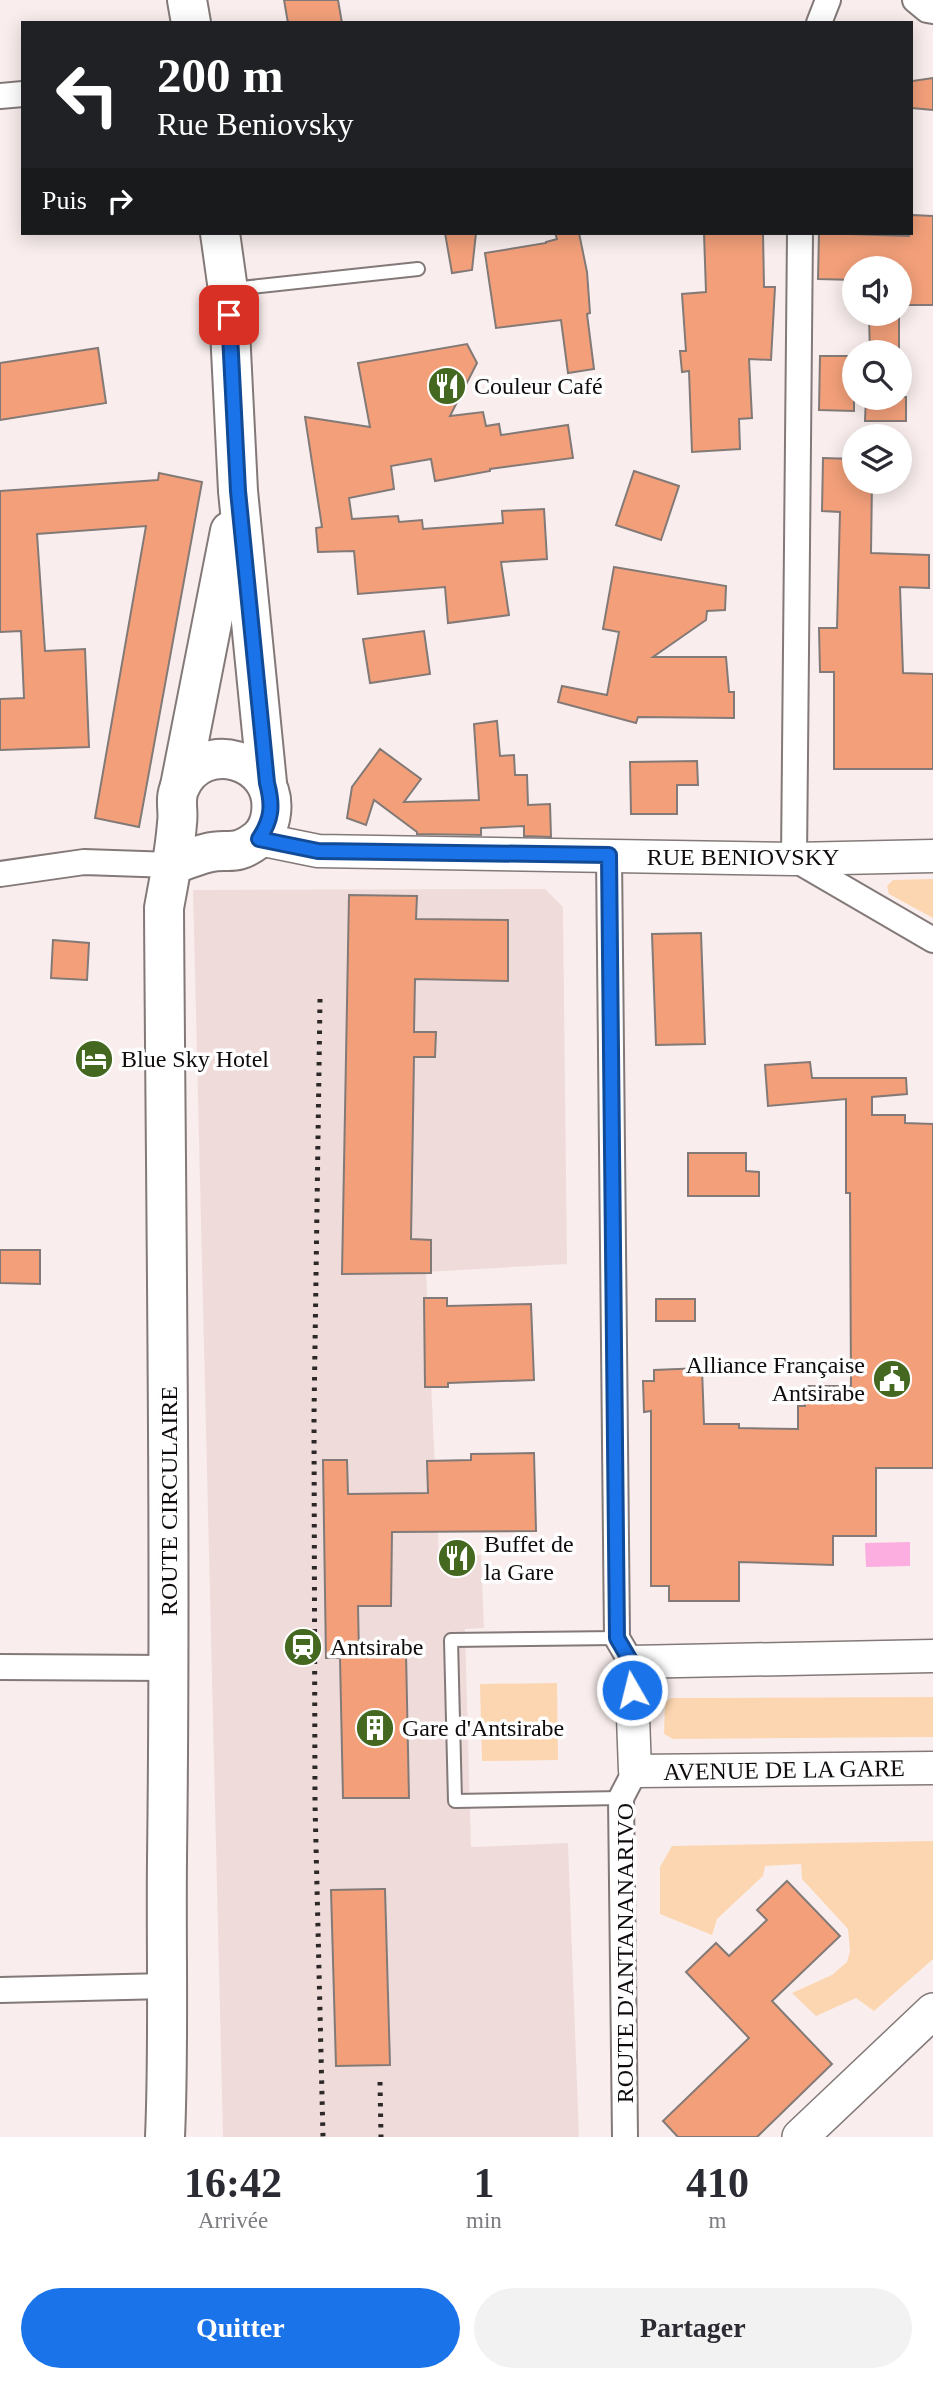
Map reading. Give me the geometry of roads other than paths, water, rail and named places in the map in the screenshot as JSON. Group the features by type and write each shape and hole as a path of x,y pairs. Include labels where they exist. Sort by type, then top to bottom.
{"main road":[{"path":"187,0 191,21"},
{"path":"172,865 210,852 236,852 259,839 270,822 272,802 267,783 238,491 228,290 220,235"},
{"name":"ROUTE CIRCULAIRE","path":"165,2137 170,1668 164,908 179,803 238,491"},
{"path":"210,852 190,840 179,803 192,769 211,759 233,758 253,767 267,783"},
{"path":"800,2137 933,2011"}],"street":[{"path":"820,21 828,0"},
{"path":"915,0 927,10 933,11"},
{"path":"0,96 21,94"},
{"path":"800,235 794,859 933,940"},
{"name":"RUE BENIOVSKY","path":"259,839 318,851 794,859 933,856"},
{"path":"609,855 628,1785"},
{"path":"0,874 84,862 172,865"},
{"path":"624,1650 933,1656"},
{"path":"0,1667 170,1668"},
{"name":"AVENUE DE LA GARE","path":"628,1785 933,1768"},
{"name":"ROUTE D'ANTANANARIVO","path":"625,2137 628,1785"},
{"path":"0,1990 166,1986"}],"lane":[{"path":"228,290 418,269"},
{"path":"624,1650 451,1640 455,1801 628,1785"}],"railway":[{"path":"320,999 314,1416 315,1804 323,2137"},
{"path":"380,2082 381,2137"}],"place":[{"name":"Couleur Café","path":"447,386"},
{"name":"Blue Sky Hotel","path":"94,1059"},
{"name":"Alliance Française Antsirabe","path":"892,1379"},
{"name":"Buffet de la Gare","path":"457,1558"},
{"name":"Antsirabe","path":"303,1647"},
{"name":"Gare d'Antsirabe","path":"375,1728"}]}
